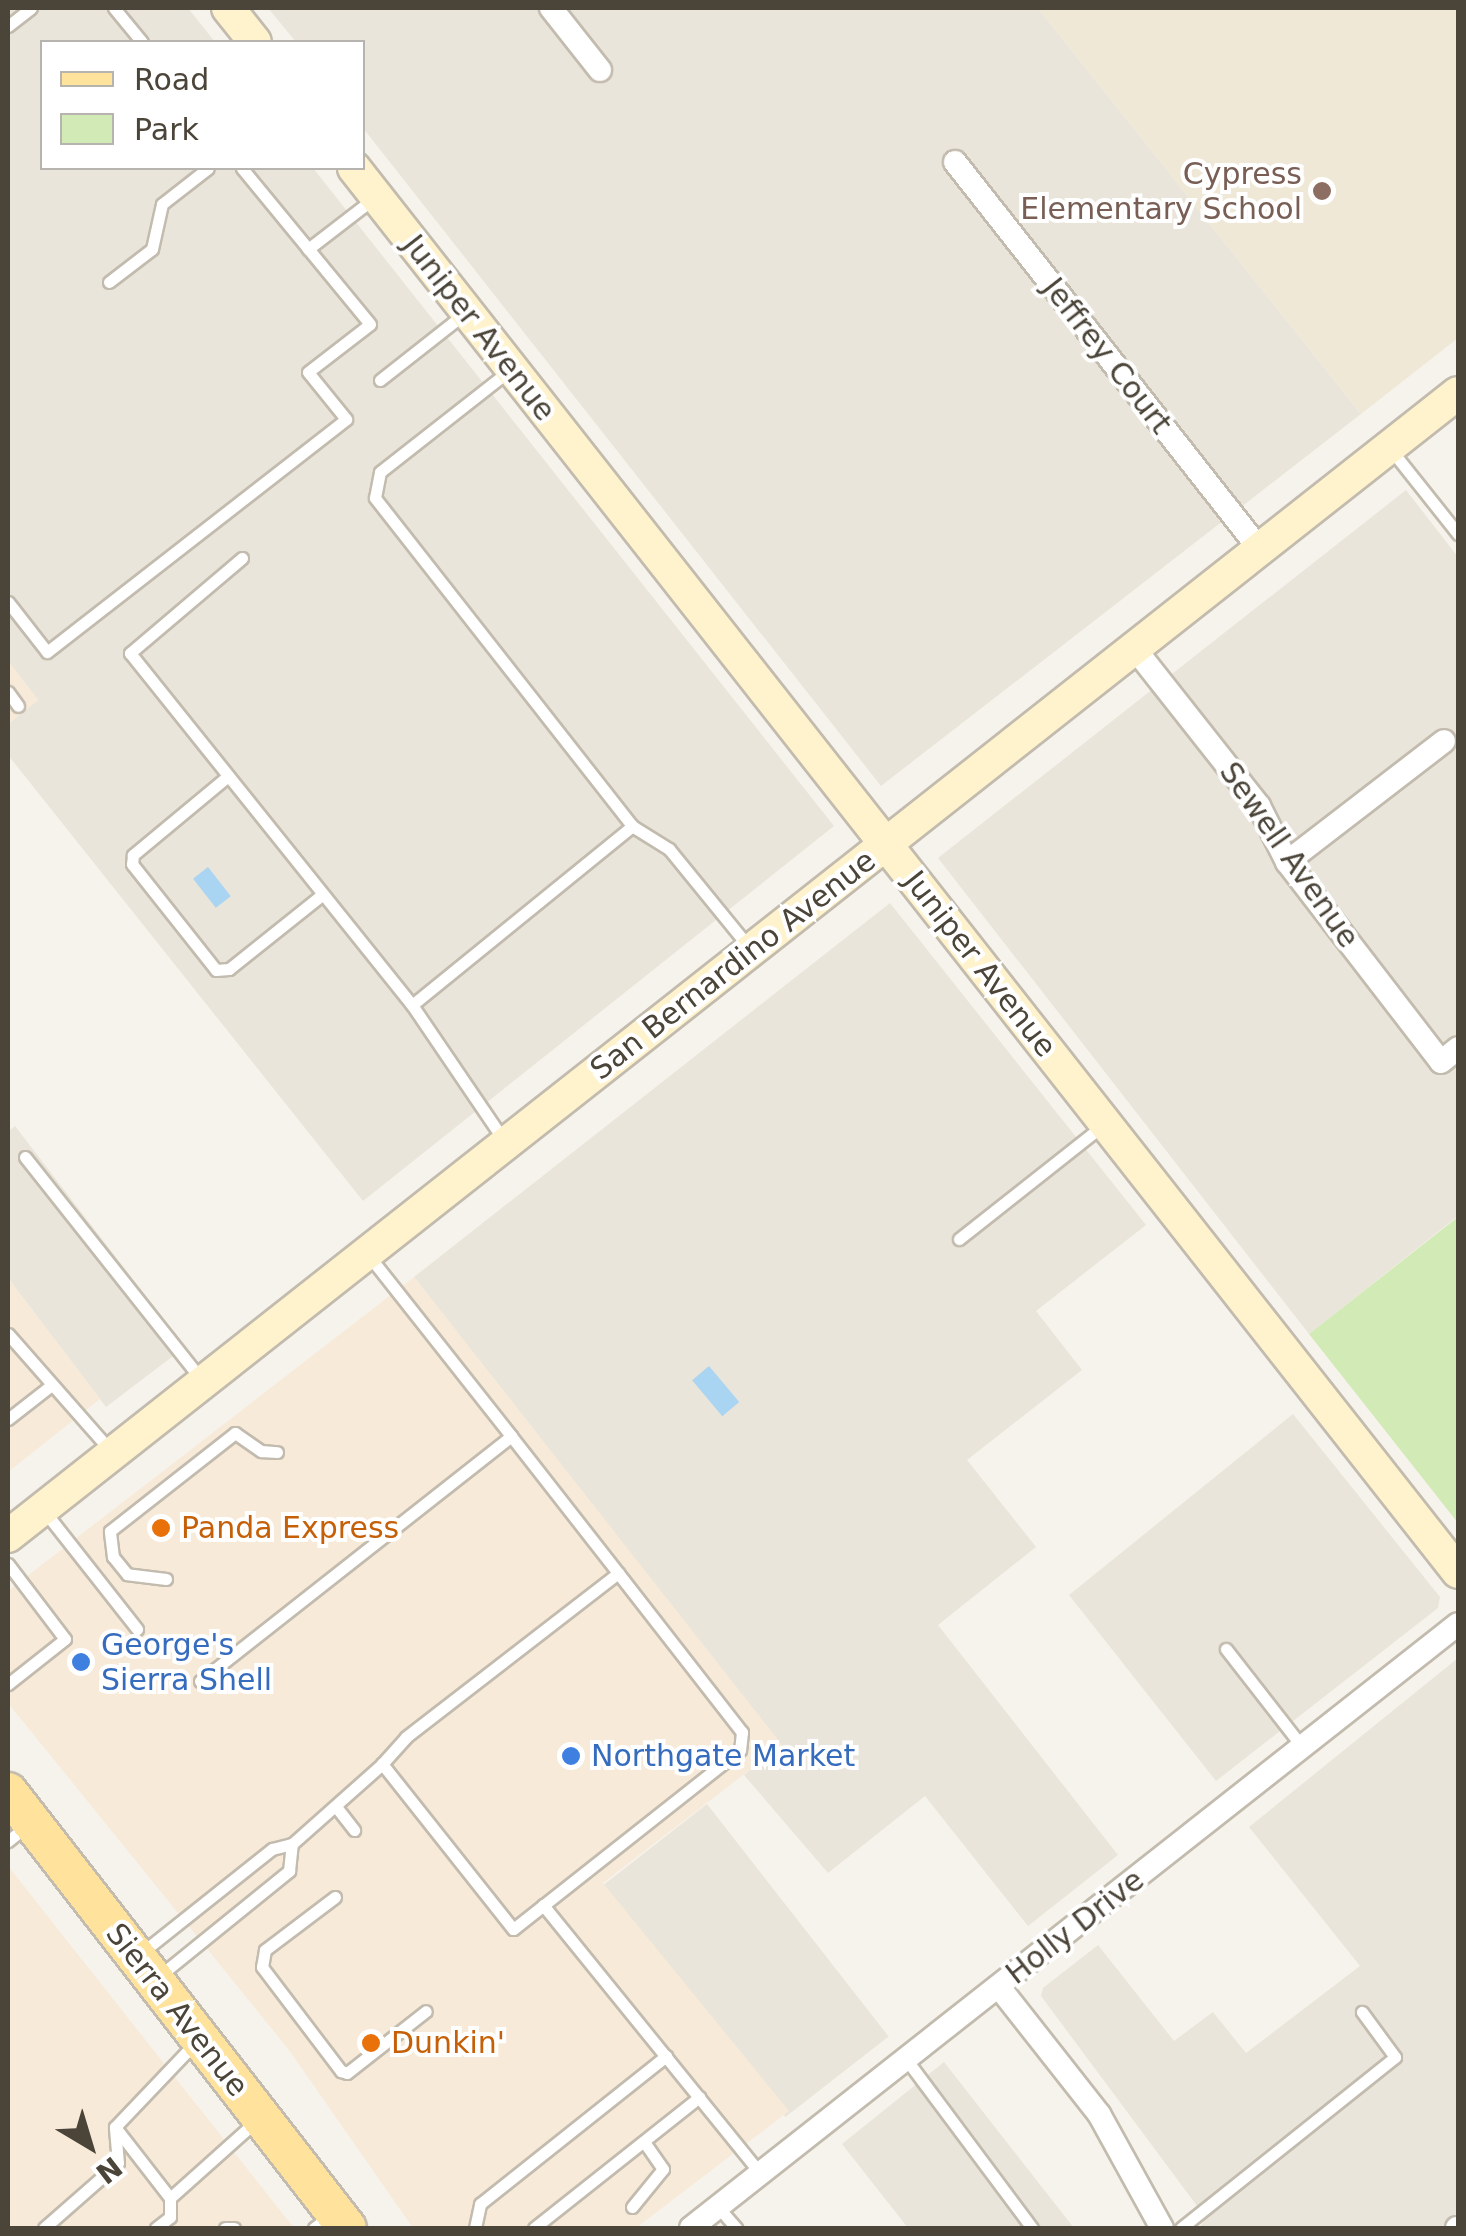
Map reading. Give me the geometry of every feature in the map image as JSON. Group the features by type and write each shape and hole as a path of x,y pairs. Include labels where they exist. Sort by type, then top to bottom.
{"main road":[{"path":"228,8 254,40"},
{"name":"Juniper Avenue","path":"356,170 1458,1572"},
{"name":"San Bernardino Avenue","path":"8,1536 1458,393"},
{"name":"Sierra Avenue","path":"8,1792 19,1832 145,1968 260,2118 332,2223"}],"street":[{"path":"551,8 600,70"},
{"name":"Jeffrey Court","path":"955,162 1260,550"},
{"name":"Sewell Avenue","path":"1135,649 1259,806 1287,862 1450,1055"},
{"path":"1287,862 1444,741"},
{"name":"Holly Drive","path":"691,2228 1458,1624"},
{"path":"999,1987 1099,2114 1162,2228"}],"lane":[{"path":"8,26 31,8"},
{"path":"114,8 140,40"},
{"path":"109,282 152,248 162,204 205,170"},
{"path":"8,602 47,652 346,419 308,372 370,324 244,170"},
{"path":"308,249 377,196"},
{"path":"380,380 467,312"},
{"path":"511,369 380,472 374,498 632,826 670,849 751,951"},
{"path":"1390,448 1458,534"},
{"path":"242,558 130,647 412,1005 506,1142"},
{"path":"8,692 18,706"},
{"path":"228,776 133,855 132,864 216,970 229,969 323,894"},
{"path":"412,1005 632,826"},
{"path":"959,1239 1105,1123"},
{"path":"25,1157 203,1381"},
{"path":"366,1252 742,1732 740,1750 514,1928 382,1764"},
{"path":"8,1334 49,1387 69,1398 112,1453"},
{"path":"8,1419 49,1387"},
{"path":"166,1579 127,1574 113,1557 110,1531 235,1433 261,1451 276,1452"},
{"path":"200,1681 511,1436"},
{"path":"42,1508 137,1630"},
{"path":"8,1564 65,1639 8,1684"},
{"path":"145,1968 272,1849 292,1844 338,1808 406,1736 618,1572"},
{"path":"1226,1649 1302,1748"},
{"path":"338,1808 354,1830"},
{"path":"145,1968 289,1871 292,1844"},
{"path":"335,1898 265,1950 262,1967 341,2071 347,2073 426,2011"},
{"path":"544,1905 761,2174"},
{"path":"1181,2228 1396,2056 1362,2012"},
{"path":"44,2228 118,2163 116,2127 199,2038"},
{"path":"474,2228 480,2204 666,2056"},
{"path":"906,2059 1032,2228"},
{"path":"534,2228 699,2098"},
{"path":"170,2198 260,2118"},
{"path":"116,2127 170,2198 170,2217 156,2228"},
{"path":"632,2208 663,2169 644,2142"},
{"path":"718,2207 736,2228"},
{"path":"225,2228 234,2228"}],"shaded area":[{"path":"8,8 188,8 213,40 40,40 40,170 315,170 834,826 363,1201 8,755 8,724 38,700 8,661"},
{"path":"268,8 1038,8 1361,414 881,786 365,131 365,40 294,40"},
{"name":"Cypress Elementary School","path":"1038,8 1458,8 1458,338 1361,414"},
{"path":"1406,490 1458,557 1458,1216 1309,1334 938,858"},
{"path":"8,661 38,700 8,724"},
{"path":"890,903 1146,1225 1036,1311 1082,1370 967,1460 1036,1547 938,1625 1118,1855 1028,1926 925,1796 828,1873 744,1775 781,1745 414,1277"},
{"path":"15,1126 185,1347 106,1407 8,1278 8,1132"},
{"path":"414,1277 782,1745 603,1883 789,2111 636,2228 413,2228 289,2050 8,1703 8,1591"},
{"path":"8,1278 100,1399 8,1472"},
{"path":"1293,1414 1440,1597 1438,1608 1216,1781 1069,1595"},
{"path":"1458,1658 1458,2228 1199,2228 1206,2218 1041,1996 1043,1988 1098,1945 1174,2041 1213,2012 1246,2053 1360,1966 1249,1827"},
{"path":"707,1804 889,2036 785,2117 604,1885"},
{"path":"8,1866 53,1923 294,2228 8,2228"},
{"path":"944,2062 1074,2228 908,2228 842,2144"}],"green space":[{"path":"1458,1217 1458,1523 1309,1334"}],"water":[{"path":"208,867 231,896 216,908 193,879"},
{"path":"709,1366 739,1402 722,1416 692,1380"}],"place":[{"name":"Cypress Elementary School","path":"1322,191"},
{"name":"Panda Express","path":"161,1528"},
{"name":"George's Sierra Shell","path":"81,1662"},
{"name":"Northgate Market","path":"571,1756"},
{"name":"Dunkin'","path":"371,2043"}]}
